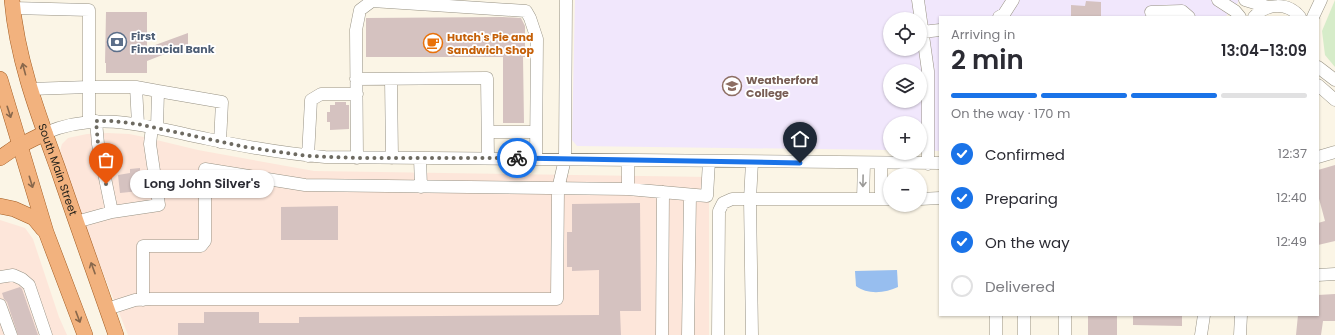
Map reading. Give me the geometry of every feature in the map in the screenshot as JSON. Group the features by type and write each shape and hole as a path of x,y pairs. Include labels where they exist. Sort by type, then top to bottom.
{"main road":[{"name":"South Main Street","path":"13,4 17,38 30,89 116,335"},
{"path":"0,79 46,232 85,335"},
{"path":"0,158 20,145 45,133"},
{"path":"0,206 18,210 34,218 46,232"}],"street":[{"path":"107,309 135,300 557,300 558,189 565,159 566,0"},
{"path":"918,0 920,12"},
{"path":"1001,16 1013,0"},
{"path":"1218,0 1235,11 1239,16"},
{"path":"1245,0 1271,6 1282,6 1290,9 1299,16"},
{"path":"1255,16 1271,6 1287,4 1296,0"},
{"path":"1313,16 1321,0"},
{"path":"357,158 356,30 360,10 372,1 526,11 530,18 537,40 536,158"},
{"path":"13,4 89,10 90,87 93,121 112,212"},
{"path":"1151,10 1182,11 1188,16"},
{"path":"927,31 939,30"},
{"path":"45,133 93,121 112,121 155,127 220,142 264,150 308,156 357,158 536,158 934,164 926,56"},
{"path":"1319,68 1335,80"},
{"path":"356,79 487,78 488,158"},
{"path":"391,79 392,158"},
{"path":"1319,86 1335,100"},
{"path":"136,87 138,124"},
{"path":"30,89 136,87 222,102 220,142"},
{"path":"76,222 112,212 159,205 150,144 155,127 158,91"},
{"path":"308,156 311,100 321,94 357,94"},
{"path":"488,132 536,132"},
{"path":"1319,157 1335,152"},
{"path":"420,158 421,187"},
{"path":"628,160 628,190"},
{"path":"143,300 143,246 201,246 205,241 205,169 305,185 628,190 706,196 708,161"},
{"path":"752,162 750,199 752,335"},
{"path":"863,199 864,164"},
{"path":"881,164 883,182"},
{"path":"662,335 663,192"},
{"path":"688,335 690,195"},
{"path":"927,198 939,198"},
{"path":"718,335 719,211 723,202 732,199 883,199"},
{"path":"1319,275 1335,274"},
{"path":"0,277 13,275 22,279 29,285 46,335"},
{"path":"0,305 10,335"},
{"path":"996,316 996,335"},
{"path":"1024,316 1024,335"},
{"path":"1065,316 1065,335"},
{"path":"1201,335 1204,316"},
{"path":"1240,335 1241,316"}],"shaded area":[{"name":"Weatherford College","path":"575,0 1239,0 1226,16 939,16 939,151 927,150 927,116 883,116 883,150 577,146 572,140"},
{"path":"87,134 129,134 198,150 314,171 709,177 709,335 128,335 89,238 60,151 62,144 68,138"},
{"path":"0,220 25,228 33,239 59,317 67,335 0,335"}],"green space":[{"path":"1335,0 1335,67 1325,55 1322,31"}],"water":[{"path":"897,270 898,287 893,289 882,292 871,292 860,289 856,286 855,271"}],"building":[{"path":"1086,1 1101,2 1101,16 1071,16 1071,5 1085,6"},
{"path":"106,12 147,12 147,48 188,33 188,45 147,61 147,73 106,73"},
{"path":"366,18 521,18 525,26 525,57 523,57 524,123 503,123 503,57 366,57"},
{"path":"335,102 346,102 346,105 349,105 349,129 330,130 330,122 327,122 327,112 330,112 330,105 335,105"},
{"path":"1335,165 1335,241 1319,245 1319,223 1325,221 1319,199 1319,170"},
{"path":"140,168 140,172 146,171 149,190 120,193 118,175 130,173 130,169"},
{"path":"640,203 641,311 620,311 621,335 178,335 178,323 204,323 204,312 259,312 259,323 299,323 299,317 599,315 599,270 572,271 572,267 567,267 567,232 572,232 572,204"},
{"path":"338,206 338,240 281,240 281,207"},
{"path":"20,287 38,335 18,335 7,302 4,299 2,293"},
{"path":"1335,294 1335,321 1323,321 1321,335 1296,335 1298,316 1319,316 1319,295"},
{"path":"1088,316 1117,316 1117,335 1088,335"},
{"path":"1133,316 1182,316 1182,326 1133,325"}],"way so far":[{"path":"106,184 98,144 96,121 138,124 245,147 308,156 357,158 517,158"}],"place":[{"name":"First Financial Bank","path":"117,42"},
{"name":"Hutch's Pie and Sandwich Shop","path":"433,43"},
{"name":"Weatherford College","path":"732,86"},
{"name":"Long John Silver's","path":"106,184"}],"route":[{"path":"517,158 800,163"}]}
